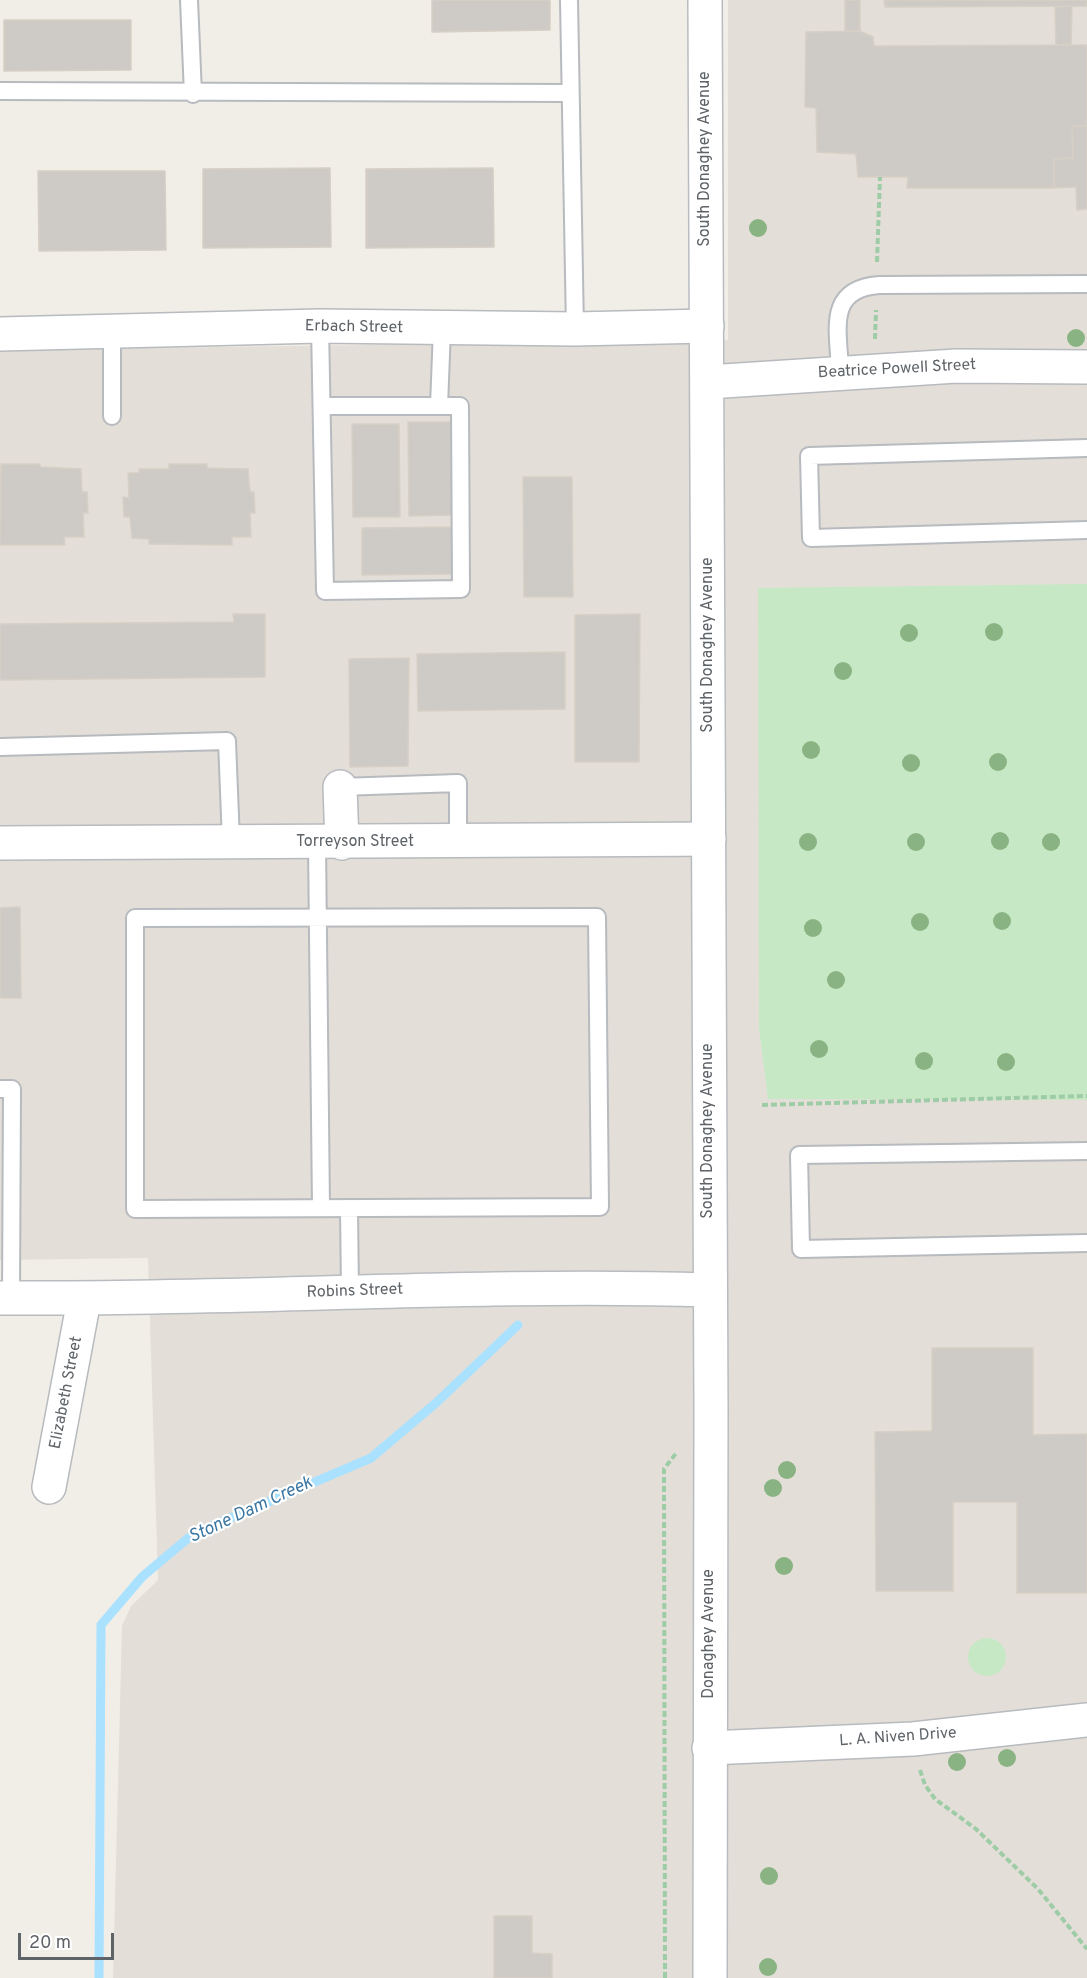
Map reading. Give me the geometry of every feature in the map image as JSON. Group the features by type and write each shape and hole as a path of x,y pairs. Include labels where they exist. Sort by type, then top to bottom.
{"street":[{"name":"South Donaghey Avenue","path":"705,0 710,1290"},
{"name":"Erbach Street","path":"0,334 320,326 575,329 707,326"},
{"name":"Beatrice Powell Street","path":"708,382 840,372 995,365 1087,367"},
{"path":"330,843 340,787"},
{"name":"Torreyson Street","path":"0,843 231,841 330,843 709,839"},
{"name":"Robins Street","path":"6,1298 84,1300 580,1286 710,1290"},
{"name":"Donaghey Avenue","path":"710,1290 710,1978"},
{"name":"Elizabeth Street","path":"49,1487 84,1300"},
{"name":"L. A. Niven Drive","path":"709,1748 913,1738 1087,1720"}],"lane":[{"path":"189,0 193,94"},
{"path":"568,0 575,329"},
{"path":"0,91 193,94 569,93"},
{"path":"840,372 838,317 841,304 855,289 879,285 1087,284"},
{"path":"320,326 325,591 461,589 460,406 322,406"},
{"path":"439,406 442,328"},
{"path":"112,331 112,416"},
{"path":"1087,448 809,456 812,538 1087,530"},
{"path":"0,747 226,741 231,841"},
{"path":"340,787 458,783 458,842"},
{"path":"321,1208 319,918 330,843"},
{"path":"597,917 600,1207 135,1209 135,918 319,918 597,917"},
{"path":"0,1089 12,1089 6,1226 6,1298"},
{"path":"1087,1151 799,1155 801,1249 1087,1243"},
{"path":"349,1208 350,1292"}],"path":[{"path":"877,268 880,177"},
{"path":"875,346 876,301"},
{"path":"762,1105 1087,1096"},
{"path":"664,1469 665,1978"},
{"path":"917,1760 925,1785 935,1799 976,1829 1038,1889 1087,1949"}],"shaded area":[{"path":"728,0 1087,0 1087,1978 113,1978 122,1626 131,1606 158,1580 148,1258 0,1260 0,350 728,340"}],"green space":[{"path":"1087,584 1087,1100 768,1099 759,1028 758,588"},
{"path":"987,1638 1000,1644 1006,1657 1000,1670 987,1676 974,1670 968,1657 974,1644"}],"building":[{"path":"432,0 550,0 550,30 432,32"},
{"path":"845,0 860,0 860,31 845,31"},
{"path":"884,0 1087,0 1087,6 885,7"},
{"path":"1072,6 1071,44 1056,45 1055,7"},
{"path":"4,20 131,20 131,70 4,71"},
{"path":"860,31 873,37 874,46 1087,45 1087,126 1072,126 1073,158 1054,159 1054,188 907,188 908,177 858,177 856,154 817,152 816,108 805,107 806,32"},
{"path":"1072,126 1087,126 1087,209 1077,210 1076,187 1054,188 1054,159 1073,158"},
{"path":"330,168 331,247 203,248 203,169"},
{"path":"493,168 494,247 366,248 366,169"},
{"path":"38,171 165,171 166,250 39,251"},
{"path":"408,422 454,422 455,515 409,516"},
{"path":"352,424 399,424 400,517 353,517"},
{"path":"1,464 40,464 40,467 81,469 82,492 87,492 88,513 83,513 84,537 64,537 65,545 0,545"},
{"path":"169,464 207,464 207,468 248,469 250,492 254,492 255,513 250,513 251,537 232,537 232,545 149,544 149,539 132,538 130,517 124,517 123,497 129,498 128,473 139,473 139,469 169,469"},
{"path":"523,477 572,477 573,597 524,597"},
{"path":"456,527 456,574 362,575 362,528"},
{"path":"233,614 265,614 265,677 0,680 0,624 234,622"},
{"path":"640,614 639,762 575,762 575,615"},
{"path":"565,652 565,709 418,711 417,654"},
{"path":"409,658 408,766 350,767 349,659"},
{"path":"20,907 21,998 0,998 0,908"},
{"path":"932,1348 1033,1348 1033,1435 1087,1434 1087,1593 1017,1593 1017,1502 953,1502 953,1591 876,1591 875,1432 932,1431"},
{"path":"494,1916 532,1916 532,1953 552,1954 552,1978 494,1978"}],"waterway":[{"name":"Stone Dam Creek","path":"99,1978 101,1625 142,1577 193,1534 371,1458 437,1402 518,1325"}]}
